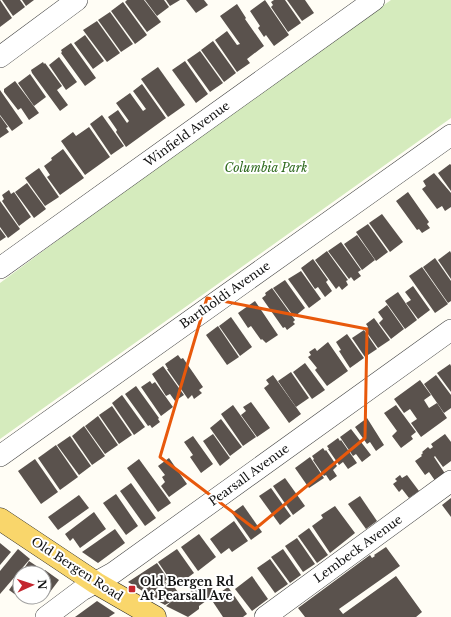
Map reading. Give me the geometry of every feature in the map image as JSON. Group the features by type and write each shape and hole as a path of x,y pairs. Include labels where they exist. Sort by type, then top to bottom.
{"main road":[{"name":"Old Bergen Road","path":"0,519 96,583 155,617"}],"street":[{"path":"0,57 77,0"},
{"name":"Winfield Avenue","path":"0,268 374,0"},
{"name":"Bartholdi Avenue","path":"0,456 451,135"},
{"name":"Pearsall Avenue","path":"46,617 82,590 119,569 451,330"},
{"name":"Lembeck Avenue","path":"265,617 451,481"}],"highlighted area":[{"path":"207,298 367,329 365,438 255,529 160,457"}],"green space":[{"name":"Columbia Park","path":"391,0 451,0 451,118 0,439 0,283 229,113"}],"building":[{"path":"0,0 12,18 0,27"},
{"path":"2,0 20,0 25,7 13,16"},
{"path":"22,0 34,0 26,6"},
{"path":"127,0 144,0 161,22 147,32 125,2"},
{"path":"145,0 164,0 169,7 157,16"},
{"path":"166,0 180,0 170,6"},
{"path":"186,0 204,0 208,5 196,13"},
{"path":"265,0 289,35 274,46 266,35 264,37 258,28 260,26 250,11"},
{"path":"274,0 285,0 301,23 288,32 271,7 273,5 271,2"},
{"path":"287,0 305,0 314,13 302,21"},
{"path":"123,2 147,35 135,44 111,11"},
{"path":"237,4 246,18 245,19 264,46 247,59 250,63 237,72 215,40 227,31 237,45 240,44 220,16"},
{"path":"110,12 133,44 121,52 98,20"},
{"path":"97,21 120,53 107,62 83,30"},
{"path":"85,35 104,61 93,69 74,43"},
{"path":"213,41 236,73 224,82 201,50"},
{"path":"71,43 96,78 85,86 61,53 61,50"},
{"path":"200,51 223,83 210,92 187,60"},
{"path":"59,57 77,82 66,90 49,65"},
{"path":"185,61 208,94 196,103 172,70"},
{"path":"43,62 62,86 57,90 68,105 60,111 32,73 31,70"},
{"path":"158,67 185,105 168,117 141,79"},
{"path":"30,74 46,97 34,106 18,83"},
{"path":"15,81 39,113 29,120 21,108 18,110 4,92 4,89"},
{"path":"142,84 166,118 126,147 108,117 118,110 127,123 129,121 116,103 130,93 143,111 146,109 133,91"},
{"path":"0,90 23,123 12,131 0,115"},
{"path":"102,115 124,146 111,155 90,124"},
{"path":"0,116 8,127 6,128 9,132 0,138"},
{"path":"89,127 110,157 85,175 61,141 73,132 76,136"},
{"path":"63,149 84,178 60,195 47,177 50,175 44,166 52,160 51,158"},
{"path":"450,164 451,165 451,191 438,173"},
{"path":"39,168 59,197 45,206 25,178"},
{"path":"434,173 451,193 451,207 445,211 442,206 437,209 422,189 426,186 423,181"},
{"path":"27,183 46,209 34,218 15,192"},
{"path":"9,190 11,194 14,192 31,217 19,226 2,201 4,199 2,195"},
{"path":"408,192 429,222 427,224 430,228 422,233 419,229 417,230 396,201"},
{"path":"0,201 20,229 8,238 0,227"},
{"path":"382,214 403,242 390,252 369,223"},
{"path":"368,224 388,252 376,261 356,232"},
{"path":"0,229 6,237 0,241"},
{"path":"357,235 375,260 362,270 344,244"},
{"path":"341,242 361,270 358,272 361,276 354,281 351,277 349,279 328,251"},
{"path":"327,251 348,280 346,281 348,285 342,290 339,286 336,289 315,260"},
{"path":"450,251 451,253 451,279 438,260"},
{"path":"435,258 451,281 451,301 448,303 423,267"},
{"path":"313,259 328,280 326,282 332,291 325,297 318,287 315,289 301,268"},
{"path":"422,267 448,304 435,313 409,276"},
{"path":"301,271 321,299 309,308 288,279"},
{"path":"285,280 305,308 294,317 273,288"},
{"path":"413,286 430,310 418,319 406,303 411,300 405,292"},
{"path":"272,288 295,320 293,322 295,324 287,330 285,327 283,328 262,298 266,295 265,293"},
{"path":"398,292 417,320 405,329 385,301"},
{"path":"255,301 278,335 266,343 262,339 261,340 251,326 248,328 238,313"},
{"path":"387,305 404,329 391,339 379,323 383,319 378,312"},
{"path":"231,317 252,347 240,356 219,326"},
{"path":"374,318 390,340 378,348 365,330 368,327 366,324"},
{"path":"218,326 239,357 227,365 206,335"},
{"path":"364,330 377,349 365,357 352,338"},
{"path":"347,334 364,358 350,368 339,351 341,350 336,342"},
{"path":"328,342 348,371 327,386 315,370 317,368 308,357 311,355 309,352 315,348 317,351"},
{"path":"178,355 181,359 183,358 203,387 199,390 202,393 194,399 192,395 188,399 165,364"},
{"path":"305,363 325,390 312,399 293,372"},
{"path":"450,364 451,366 451,392 437,373"},
{"path":"163,366 184,395 175,401 170,394 166,396 152,374"},
{"path":"291,372 309,398 296,407 278,381"},
{"path":"273,375 301,414 289,423 264,388 269,384 266,380"},
{"path":"436,375 451,395 451,408 444,413 424,384"},
{"path":"420,380 431,395 424,400 429,408 437,403 447,418 421,437 411,423 417,419 410,409 404,413 394,399"},
{"path":"150,381 152,384 155,382 173,407 161,416 141,387"},
{"path":"136,386 159,418 158,419 160,422 152,428 150,425 148,426 125,394"},
{"path":"122,395 145,427 134,435 112,403"},
{"path":"251,402 270,428 257,437 241,415 246,411 243,407"},
{"path":"233,405 256,437 243,446 221,414"},
{"path":"396,405 416,432 411,436 413,439 401,448 392,436 397,431 384,413"},
{"path":"112,406 132,435 119,444 99,415"},
{"path":"98,416 118,445 105,454 85,426"},
{"path":"367,418 384,445 376,451 370,442 367,444 355,427"},
{"path":"221,419 242,447 230,456 210,428"},
{"path":"84,426 105,456 92,465 72,436"},
{"path":"351,429 371,455 362,462 356,454 353,456 340,437"},
{"path":"213,434 230,458 220,466 203,441"},
{"path":"445,434 451,442 451,461 443,467 435,456 434,457 446,475 436,482 429,472 425,475 415,461 422,456 422,452 428,447 430,449 433,447 431,444"},
{"path":"70,436 91,466 79,475 57,445"},
{"path":"193,436 213,464 201,473 190,457 193,455 184,442"},
{"path":"338,438 357,463 348,469 343,462 339,465 327,446"},
{"path":"56,445 78,477 60,490 38,458"},
{"path":"323,448 337,466 333,470 337,476 330,481 326,475 324,476 313,460 314,459 312,456"},
{"path":"310,457 324,478 309,488 295,468"},
{"path":"169,458 187,484 169,497 161,486 165,482 162,477 165,475 158,466"},
{"path":"35,459 58,492 41,504 18,471"},
{"path":"139,459 171,503 158,512 127,468"},
{"path":"400,475 402,478 407,475 419,491 409,498 402,489 399,492 393,484 397,481 395,479"},
{"path":"285,478 305,506 293,515 273,486"},
{"path":"131,483 156,518 145,526 120,491"},
{"path":"271,488 291,516 280,525 259,496"},
{"path":"116,494 138,526 126,535 103,503"},
{"path":"79,495 89,508 58,530 48,517"},
{"path":"360,496 377,521 366,529 348,504"},
{"path":"451,498 451,517 442,505"},
{"path":"243,505 262,532 251,540 232,513"},
{"path":"335,506 355,533 330,553 312,526 323,518 321,515"},
{"path":"94,512 106,529 80,548 73,538 70,541 65,534"},
{"path":"234,521 248,541 232,552 229,548 221,554 210,539"},
{"path":"309,528 328,555 317,563 298,536"},
{"path":"115,529 125,543 98,563 82,552"},
{"path":"199,534 216,557 198,571 181,547"},
{"path":"297,538 315,564 303,572 285,546"},
{"path":"0,543 11,552 0,565"},
{"path":"386,547 400,566 339,609 343,614 396,576 422,612 416,617 305,617 298,608 370,555 372,558"},
{"path":"18,549 30,559 25,565 12,565 12,580 0,594 0,571"},
{"path":"177,549 194,573 175,587 158,562"},
{"path":"283,549 301,575 290,583 271,557"},
{"path":"270,559 288,584 275,593 257,568"},
{"path":"29,561 35,565 26,565"},
{"path":"157,563 168,579 165,581 166,583 149,595 128,582"},
{"path":"52,575 59,580 52,589"},
{"path":"252,576 268,599 252,611 235,589"},
{"path":"207,579 217,593 199,606 199,609 188,617 166,606 172,601 165,605 149,596 170,581 180,595 185,595"},
{"path":"228,587 247,614 243,617 223,617 211,599"},
{"path":"97,601 115,613 109,617 75,617"}],"place":[{"name":"Old Bergen Rd At Pearsall Ave","path":"132,589"}]}
